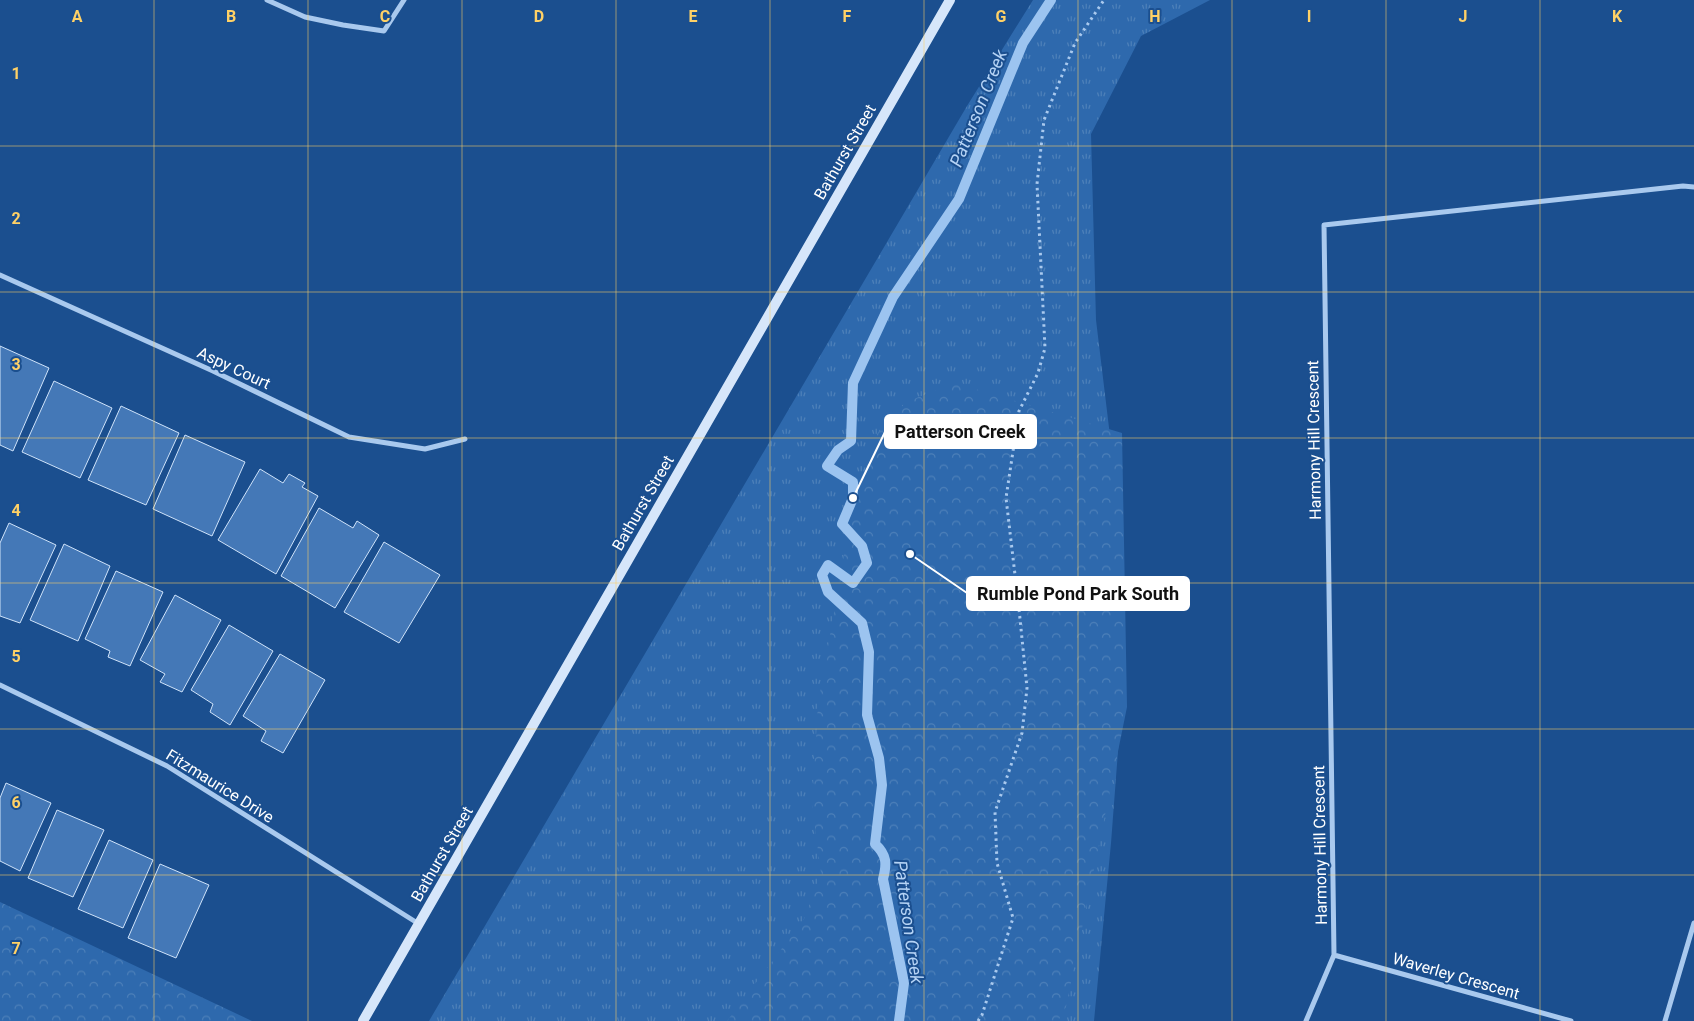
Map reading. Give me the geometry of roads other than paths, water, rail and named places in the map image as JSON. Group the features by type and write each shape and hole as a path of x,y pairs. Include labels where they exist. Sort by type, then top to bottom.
{"main road":[{"name":"Bathurst Street","path":"363,1021 950,0"}],"street":[{"path":"267,0 305,17 384,31 404,0"},
{"name":"Harmony Hill Crescent","path":"1306,1021 1334,955 1324,225 1683,186 1694,187"},
{"name":"Aspy Court","path":"0,275 213,371 349,436 424,449 464,439"},
{"name":"Fitzmaurice Drive","path":"0,684 168,766 419,924"},
{"path":"1665,1021 1694,923"},
{"name":"Waverley Crescent","path":"1334,955 1571,1021"}],"waterway":[{"name":"Patterson Creek","path":"899,1021 904,983 883,879 885,860 882,852 875,844 882,785 879,758 867,715 869,652 862,623 828,592 822,575 828,565 853,583 867,563 862,546 842,524 853,498 853,482 827,466 838,450 851,441 853,383 893,297 959,199 1023,43 1051,0"}],"place":[{"name":"Patterson Creek","path":"853,498"},
{"name":"Rumble Pond Park South","path":"910,554"}]}
